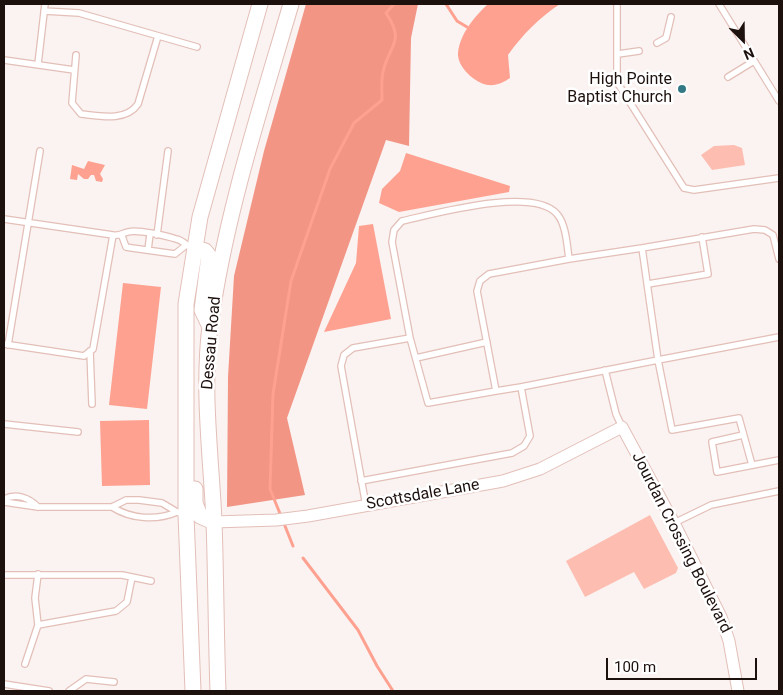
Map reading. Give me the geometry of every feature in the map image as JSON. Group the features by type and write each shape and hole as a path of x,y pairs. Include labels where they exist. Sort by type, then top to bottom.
{"main road":[{"name":"Dessau Road","path":"193,691 181,514 186,454 186,304 190,247 260,4"},
{"path":"276,54 270,43 281,4"},
{"name":"Dessau Road","path":"218,691 214,522 206,395 210,327 223,253 245,159 291,4"},
{"path":"190,247 205,251 209,256 202,310 210,327"},
{"path":"186,454 194,469 195,503 200,516 214,522"},
{"path":"181,514 199,524 204,532 206,560 215,579"}],"street":[{"name":"Scottsdale Lane","path":"214,522 308,516 503,480 540,468 622,427"},
{"name":"Jourdan Crossing Boulevard","path":"622,427 674,523 721,617 729,641 738,691"}],"lane":[{"path":"38,64 45,4"},
{"path":"617,4 617,82 684,188 694,190 779,178"},
{"path":"719,4 779,101"},
{"path":"44,11 79,13 197,47"},
{"path":"657,43 666,38 671,17"},
{"path":"76,55 72,103 82,114 112,117 134,110 138,104 158,36"},
{"path":"618,54 639,51"},
{"path":"4,60 74,70"},
{"path":"728,77 754,61"},
{"path":"40,151 6,344 84,356 93,349 114,235"},
{"path":"148,250 154,235 168,151"},
{"path":"569,258 563,228 557,214 548,207 535,204 496,201 402,221 394,230 392,242 410,338 428,403 779,337"},
{"path":"4,219 122,236 129,231 179,239 190,247 175,254 126,247 122,236"},
{"path":"496,391 477,291 480,281 489,274 569,258 754,229 765,230 773,235 779,259"},
{"path":"648,284 708,274 702,238"},
{"path":"642,248 658,360 672,430 739,418 752,465"},
{"path":"366,506 340,366 344,355 353,348 410,338"},
{"path":"416,358 487,342"},
{"path":"90,351 92,404"},
{"path":"605,370 616,414 622,427"},
{"path":"361,481 512,453 524,446 530,436 521,387"},
{"path":"4,424 78,432"},
{"path":"743,435 712,442 717,472 779,460"},
{"path":"674,523 711,505 779,492"},
{"path":"4,500 10,496 29,498 38,507 112,507 126,500 140,500 162,502 181,514"},
{"path":"112,507 124,515 163,518 181,514"},
{"path":"26,664 38,625 35,598 38,574"},
{"path":"4,575 122,575 151,582"},
{"path":"38,625 116,611 127,602 132,577"},
{"path":"69,691 86,679 114,682"},
{"path":"4,684 49,691"}],"shaded area":[{"path":"306,4 418,4 411,38 409,146 386,140 287,418 305,495 227,507 228,377 234,276 264,151"},
{"path":"488,4 560,4 532,27 508,55 510,78 491,85 483,84 468,74 458,58 459,46 468,26"},
{"path":"734,145 742,148 745,165 712,170 701,155 714,146"},
{"path":"406,153 510,186 509,192 399,212 379,203 382,189 400,171"},
{"path":"88,161 105,165 100,174 103,179 102,182 96,181 94,175 84,179 78,174 77,180 70,179 72,165 84,169"},
{"path":"373,224 391,319 324,332 356,263 359,226"},
{"path":"123,283 161,287 147,409 109,405"},
{"path":"149,420 150,485 102,486 100,421"},
{"path":"650,515 678,568 676,573 644,589 634,572 585,597 566,561"}],"waterway":[{"path":"281,516 270,489 273,394 291,281 330,169 354,123 382,100 383,72 395,37 395,31 386,13 394,4"},
{"path":"446,4 457,21 467,27"},
{"path":"283,521 293,546"},
{"path":"303,558 358,630 393,691"}],"place":[{"name":"High Pointe Baptist Church","path":"682,89"}]}
